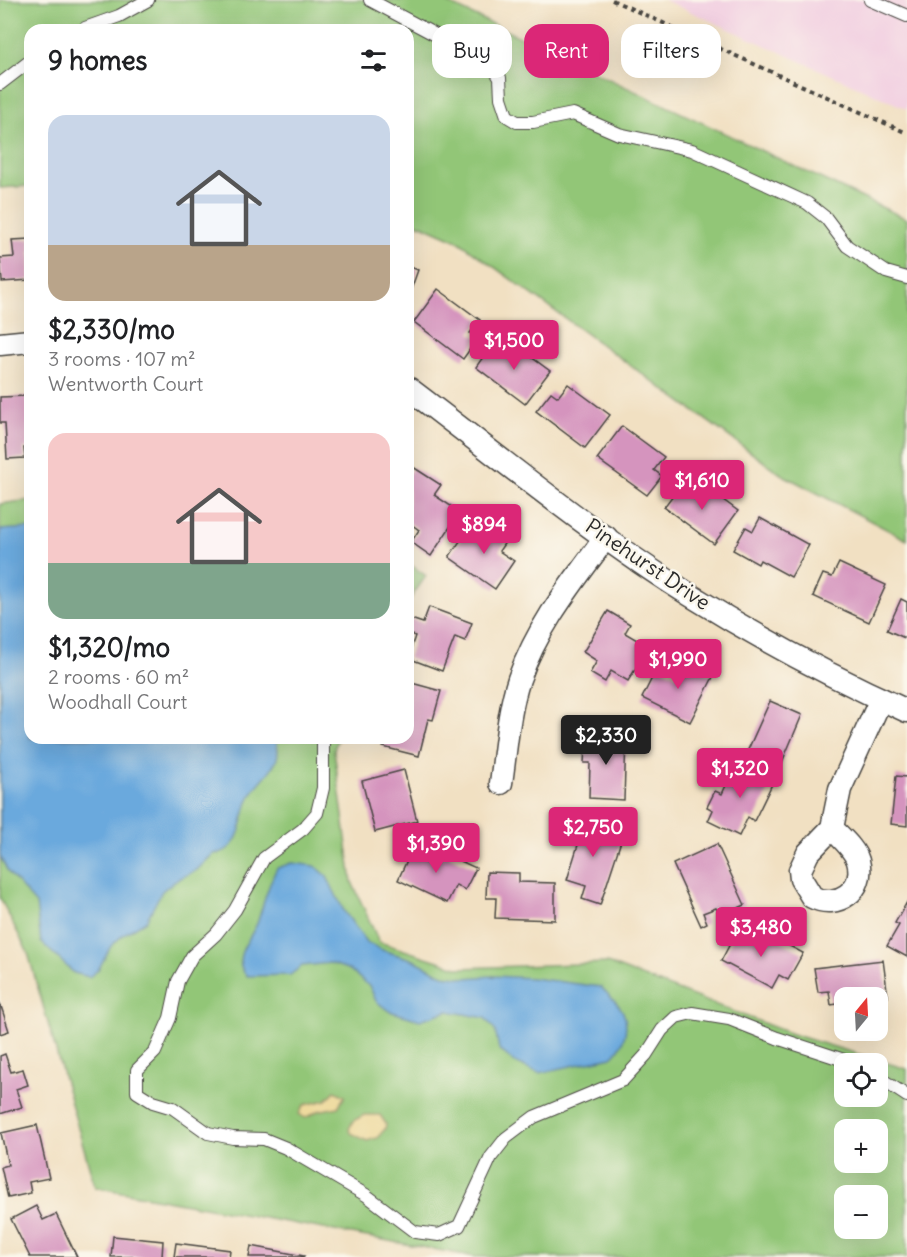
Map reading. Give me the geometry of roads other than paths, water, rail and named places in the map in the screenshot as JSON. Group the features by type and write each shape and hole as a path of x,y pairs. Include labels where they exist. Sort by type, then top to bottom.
{"street":[{"path":"0,344 24,342"},
{"name":"Pinehurst Drive","path":"414,393 606,537 689,594 781,650 907,711"},
{"path":"501,783 512,705 530,652 550,614 606,537"},
{"path":"832,828 840,789 881,699"}],"lane":[{"path":"98,24 119,16 148,0"},
{"path":"370,0 492,65 500,78 501,98 507,116 517,122 533,122 573,114 619,134 692,150 807,203 826,218 847,246 886,272 907,278"},
{"path":"870,0 907,16"},
{"path":"0,84 24,66"},
{"path":"323,744 323,788 317,813 303,829 264,858 235,910 216,934 192,956 178,981 170,1018 154,1052 137,1070 137,1092 153,1102 173,1108 208,1132 233,1138 264,1138 286,1148 366,1195 416,1232 439,1235 459,1226 490,1157 506,1138 534,1117 622,1080 646,1054 662,1030 676,1017 692,1013 729,1019 834,1057"},
{"path":"888,1084 907,1096"}],"water":[{"path":"24,528 24,744 277,744 278,748 278,756 271,770 250,797 235,841 223,852 213,854 197,870 176,880 162,891 146,921 124,934 111,946 98,970 89,977 74,973 41,942 36,904 8,872 0,856 0,530"},
{"path":"292,863 315,866 326,875 344,911 366,942 382,950 414,960 443,975 465,978 493,976 532,978 601,987 619,1005 625,1018 624,1037 619,1048 612,1057 539,1073 514,1062 499,1049 495,1030 485,1018 448,1011 420,1020 389,1011 376,1001 370,987 350,970 330,963 302,966 290,975 247,976 240,962 243,948 258,921 277,868"}]}
